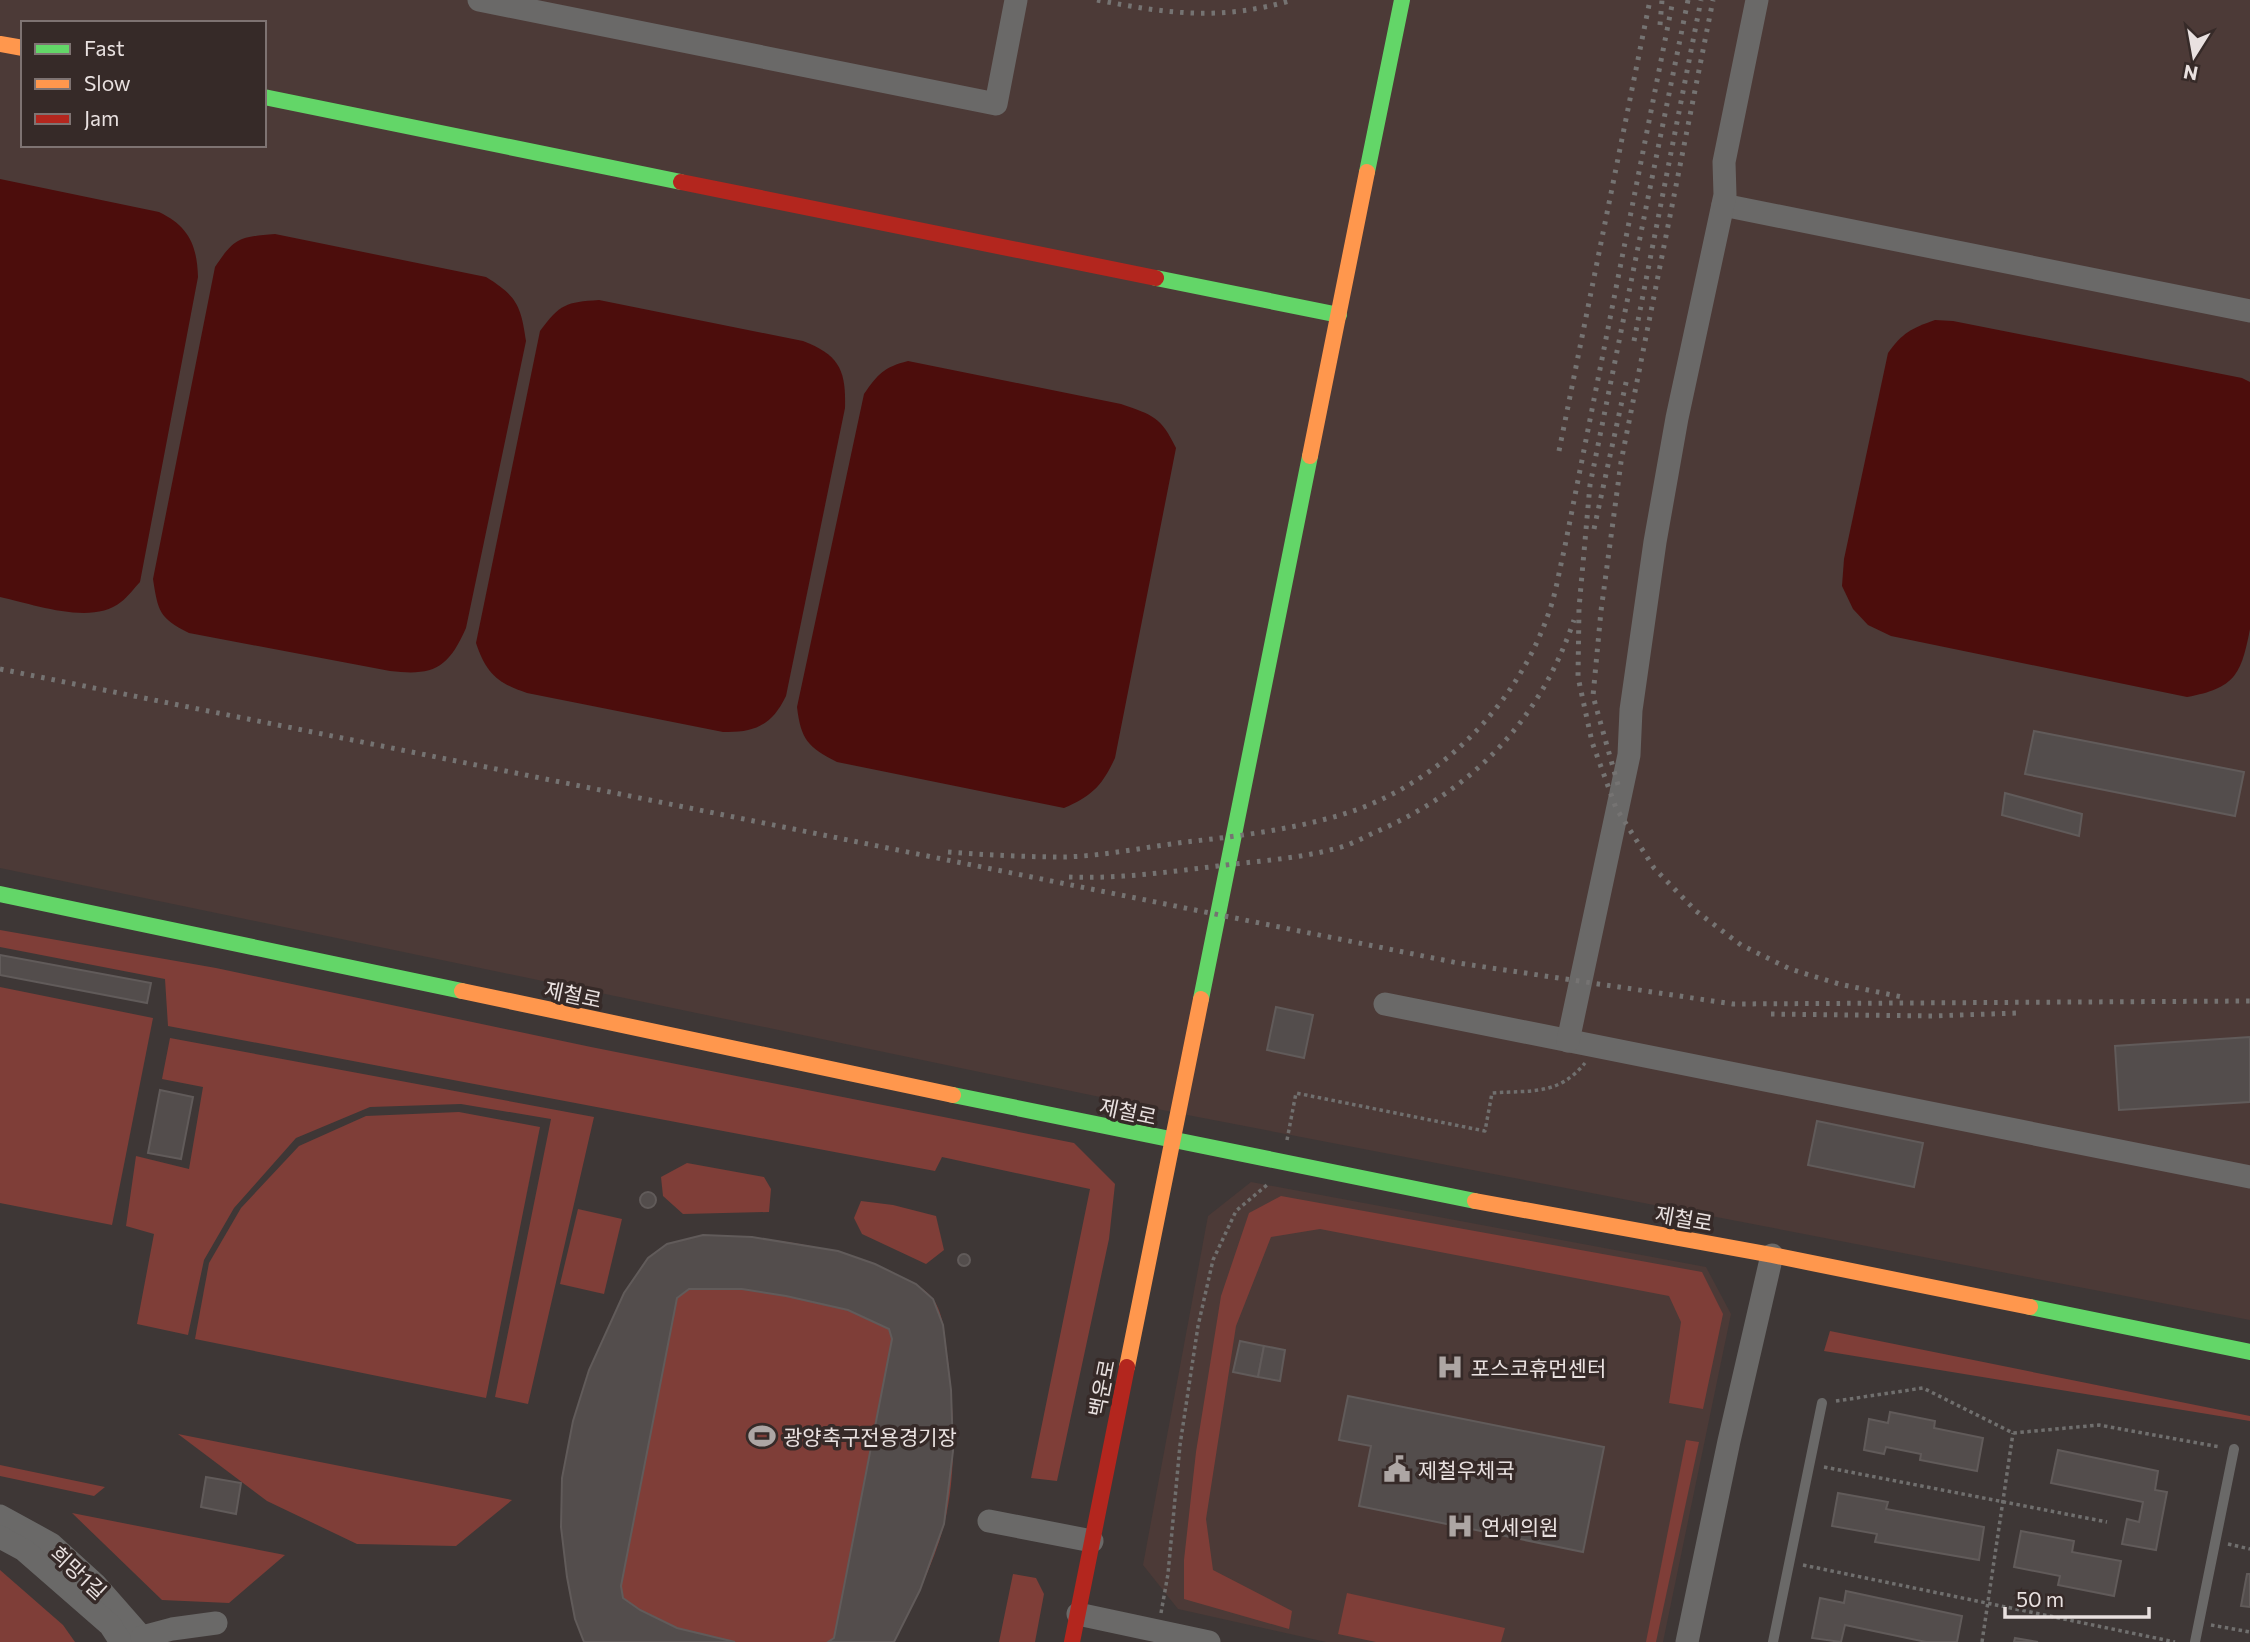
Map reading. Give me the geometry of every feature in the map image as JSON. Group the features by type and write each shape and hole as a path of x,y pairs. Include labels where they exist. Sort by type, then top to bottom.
{"main road":[{"name":"백운로","path":"1072,1642 1402,0"},
{"path":"0,44 21,48"},
{"path":"266,97 1339,315"},
{"name":"제철로","path":"0,894 1172,1141 1384,1184 1772,1255 2250,1352"}],"street":[{"path":"479,0 996,104 1016,0"},
{"path":"1568,1041 1629,755 1631,710 1655,542 1677,418 1723,205 1724,162 1757,0"},
{"path":"1723,205 2250,311"},
{"path":"1385,1004 2250,1177"},
{"path":"1687,1642 1731,1431 1772,1255"},
{"name":"희망1길","path":"0,1516 51,1545 96,1585 136,1640"},
{"path":"989,1521 1092,1541"},
{"name":"희망1길","path":"0,1537 24,1550 110,1625 136,1640"},
{"path":"1077,1614 1209,1642"},
{"path":"136,1640 172,1629 216,1623"}],"lane":[{"path":"1773,1642 1822,1403"},
{"path":"2195,1642 2234,1449"}],"path":[{"path":"1822,1403 1923,1388 2012,1433 2099,1425 2234,1449"},
{"path":"1982,1642 2012,1433"},
{"path":"1809,1464 2107,1522"},
{"path":"2216,1542 2250,1549"},
{"path":"1789,1562 2175,1642"},
{"path":"2199,1622 2250,1632"}],"shaded area":[{"path":"0,0 2250,0 2250,1320 1177,1113 0,868"},
{"path":"0,179 159,212 184,230 196,255 198,277 140,582 124,600 109,609 79,613 0,597"},
{"path":"275,234 486,277 511,296 519,310 526,341 466,628 453,653 437,667 417,672 390,671 189,633 171,623 159,606 153,579 215,267 239,240"},
{"path":"599,300 803,341 825,352 842,374 845,408 786,696 775,714 753,729 723,732 527,693 494,676 476,643 540,331 553,315 565,306"},
{"path":"1935,320 1953,321 2242,378 2250,382 2250,629 2239,668 2226,684 2187,697 1891,636 1868,625 1853,609 1842,586 1844,559 1888,353 1908,332"},
{"path":"908,361 1121,404 1141,411 1160,423 1176,448 1115,758 1095,789 1064,808 837,762 813,747 801,727 797,707 864,394 882,372"},
{"path":"0,930 216,968 591,1047 1074,1143 1115,1184 1109,1239 1057,1481 1031,1478 1090,1189 942,1157 935,1171 168,1026 165,979 0,947"},
{"path":"0,987 153,1018 112,1225 0,1203"},
{"path":"170,1038 594,1117 528,1404 495,1397 551,1119 461,1104 370,1107 296,1138 234,1208 204,1260 188,1335 137,1324 154,1234 126,1226 136,1156 189,1169 203,1087 162,1079"},
{"path":"459,1112 540,1127 486,1398 195,1339 209,1263 241,1208 299,1146 366,1116"},
{"path":"687,1163 764,1177 771,1189 769,1212 683,1214 663,1196 661,1177"},
{"name":"포스코휴먼센터","path":"1251,1182 1706,1267 1731,1314 1663,1642 1326,1642 1178,1609 1143,1565 1208,1216"},
{"path":"1281,1196 1702,1272 1723,1314 1703,1409 1669,1403 1681,1322 1669,1296 1320,1229 1271,1237 1236,1326 1206,1519 1213,1570 1292,1611 1289,1629 1184,1599 1184,1560 1196,1452 1221,1296 1249,1213"},
{"path":"861,1201 893,1205 936,1216 944,1250 926,1264 862,1234 854,1218"},
{"path":"578,1209 622,1219 604,1294 560,1284"},
{"name":"광양축구전용경기장","path":"703,1235 803,1244 851,1256 912,1282 930,1295 937,1306 944,1329 952,1401 951,1485 944,1525 934,1555 894,1642 584,1642 575,1619 561,1527 589,1370 624,1293 667,1244"},
{"path":"1830,1331 2250,1416 2250,1421 1824,1351"},
{"path":"178,1434 512,1500 456,1546 357,1544 267,1501"},
{"path":"1686,1440 1699,1442 1656,1642 1646,1642"},
{"path":"0,1465 105,1487 94,1496 0,1476"},
{"path":"72,1513 285,1555 229,1603 162,1600"},
{"path":"0,1570 63,1625 75,1642 0,1642"},
{"path":"1013,1574 1036,1578 1044,1594 1035,1642 999,1642"},
{"path":"1347,1593 1505,1628 1501,1642 1376,1642 1338,1634"}],"building":[{"path":"2034,731 2244,772 2235,816 2025,774"},
{"path":"2005,793 2082,814 2079,836 2002,815"},
{"path":"0,955 151,983 147,1003 0,975"},
{"path":"1276,1007 1313,1015 1304,1058 1267,1050"},
{"path":"2250,1037 2250,1102 2119,1110 2115,1046"},
{"path":"160,1090 193,1097 181,1159 148,1153"},
{"path":"1817,1121 1923,1143 1914,1187 1808,1165"},
{"path":"648,1192 656,1200 648,1208 640,1200"},
{"path":"703,1235 752,1237 838,1251 875,1264 916,1284 933,1299 943,1325 951,1390 953,1451 944,1524 920,1590 894,1642 828,1642 834,1638 892,1339 889,1329 848,1310 786,1296 742,1289 689,1289 677,1298 621,1586 623,1598 640,1610 677,1628 735,1642 584,1642 575,1619 561,1527 562,1478 573,1421 589,1370 624,1293 648,1258 667,1244"},
{"path":"964,1254 970,1260 964,1266 958,1260"},
{"path":"1240,1341 1264,1346 1258,1377 1233,1372"},
{"path":"1264,1346 1285,1350 1280,1381 1258,1377"},
{"path":"1348,1396 1604,1447 1583,1552 1359,1506 1371,1446 1339,1440"},
{"path":"1890,1412 1935,1421 1934,1428 1983,1438 1977,1471 1920,1460 1921,1454 1886,1447 1884,1454 1864,1450 1869,1419 1888,1423"},
{"path":"2058,1450 2158,1471 2155,1490 2167,1492 2156,1550 2122,1544 2127,1519 2139,1522 2143,1502 2051,1483"},
{"path":"206,1477 241,1483 236,1514 201,1507"},
{"path":"1838,1493 1888,1502 1886,1509 1984,1527 1979,1560 1875,1542 1877,1534 1832,1526"},
{"path":"2021,1531 2074,1541 2072,1552 2121,1561 2114,1596 2058,1585 2060,1576 2014,1567"},
{"path":"2247,1574 2250,1574 2250,1607 2241,1606"},
{"path":"1846,1591 1962,1616 1957,1642 1926,1642 1845,1625 1841,1642 1812,1638 1820,1598 1844,1603"},
{"path":"2015,1638 2038,1642 2014,1642"}],"railway":[{"path":"1097,0 1148,9 1195,13 1242,11 1293,0"},
{"path":"1559,451 1650,0"},
{"path":"1660,25 1662,0"},
{"path":"948,852 1079,856 1256,833 1326,819 1364,807 1400,790 1433,769 1463,744 1491,715 1534,649 1554,597 1673,0"},
{"path":"1688,0 1590,485 1579,608 1578,677 1592,742 1616,808 1654,868 1696,911 1741,945 1790,969 1839,984 1902,997"},
{"path":"1634,341 1701,0"},
{"path":"1618,785 1593,696 1601,611 1621,462 1713,0"},
{"path":"1594,529 1627,378"},
{"path":"1069,877 1143,874 1305,855 1345,846 1413,814 1474,772 1500,747 1543,689 1574,620"},
{"path":"0,669 1458,963 1733,1004 2250,1001"},
{"path":"1771,1014 1932,1016 2016,1013"}],"traffic: fast":[{"path":"1367,172 1402,0"},
{"path":"266,97 681,182"},
{"path":"1156,278 1339,315"},
{"path":"1201,999 1310,456"},
{"path":"0,894 462,991"},
{"path":"953,1095 1475,1201"},
{"path":"2030,1307 2250,1352"}],"traffic: slow":[{"path":"0,44 21,48"},
{"path":"1310,456 1367,172"},
{"path":"462,991 953,1095"},
{"path":"1127,1367 1201,999"},
{"path":"1475,1201 1772,1255 2030,1307"}],"traffic: jam":[{"path":"681,182 1156,278"},
{"path":"1072,1642 1127,1367"}],"place":[{"name":"포스코휴먼센터","path":"1450,1367"},
{"name":"광양축구전용경기장","path":"762,1436"},
{"name":"제철우체국","path":"1397,1469"},
{"name":"연세의원","path":"1460,1526"}]}
